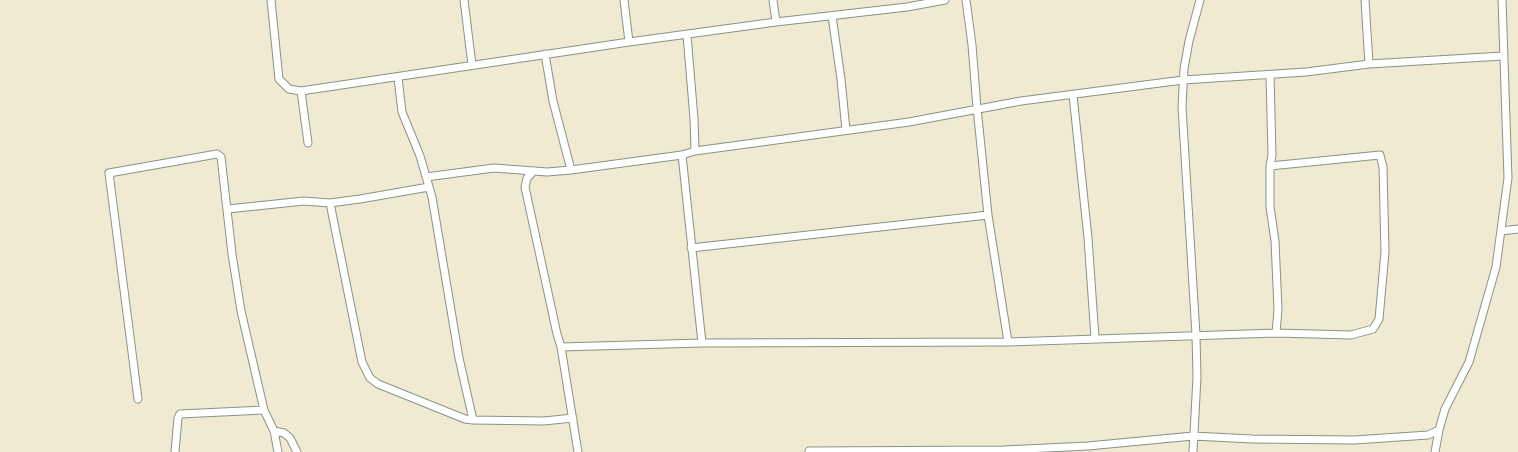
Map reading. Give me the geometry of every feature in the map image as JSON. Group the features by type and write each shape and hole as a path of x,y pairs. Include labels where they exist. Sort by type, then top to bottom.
{"street":[{"path":"270,0 279,79 289,89 301,91 629,42 945,0"},
{"path":"464,0 472,65"},
{"path":"624,0 629,42"},
{"path":"773,0 776,22"},
{"path":"966,0 988,215 1008,342"},
{"path":"1193,452 1197,377 1196,335 1184,160 1183,80 1189,41 1200,0"},
{"path":"1365,0 1368,64"},
{"path":"1435,452 1445,408 1469,362 1496,267 1508,178 1502,0"},
{"path":"832,16 846,130"},
{"path":"686,35 695,151"},
{"path":"545,54 553,101 571,170"},
{"path":"426,177 494,168 547,172 571,170 909,122 1021,101 1183,80 1270,75 1368,64 1503,56"},
{"path":"1270,75 1272,155 1270,166 1270,207 1274,221 1278,309 1276,333"},
{"path":"398,78 402,112 420,156 429,187 459,358 473,420"},
{"path":"301,91 308,143"},
{"path":"1073,95 1088,238 1095,338"},
{"path":"138,399 109,172 217,154 220,156 241,311 264,410 274,432 278,452"},
{"path":"682,155 702,343"},
{"path":"561,347 702,343 1008,342 1276,333 1351,334 1373,329 1379,318 1385,252 1383,167 1380,155 1270,166"},
{"path":"534,171 527,178 525,187 561,347 578,452"},
{"path":"228,209 304,201 330,203 429,187"},
{"path":"330,203 362,362 370,378 378,384 465,419 544,421 573,418"},
{"path":"691,248 988,215"},
{"path":"1501,232 1518,229"},
{"path":"174,452 180,414 264,410"},
{"path":"809,450 1004,451 1088,446 1193,436 1252,439 1355,440 1428,435 1439,430"},
{"path":"274,432 284,433 290,438 297,452"}]}
